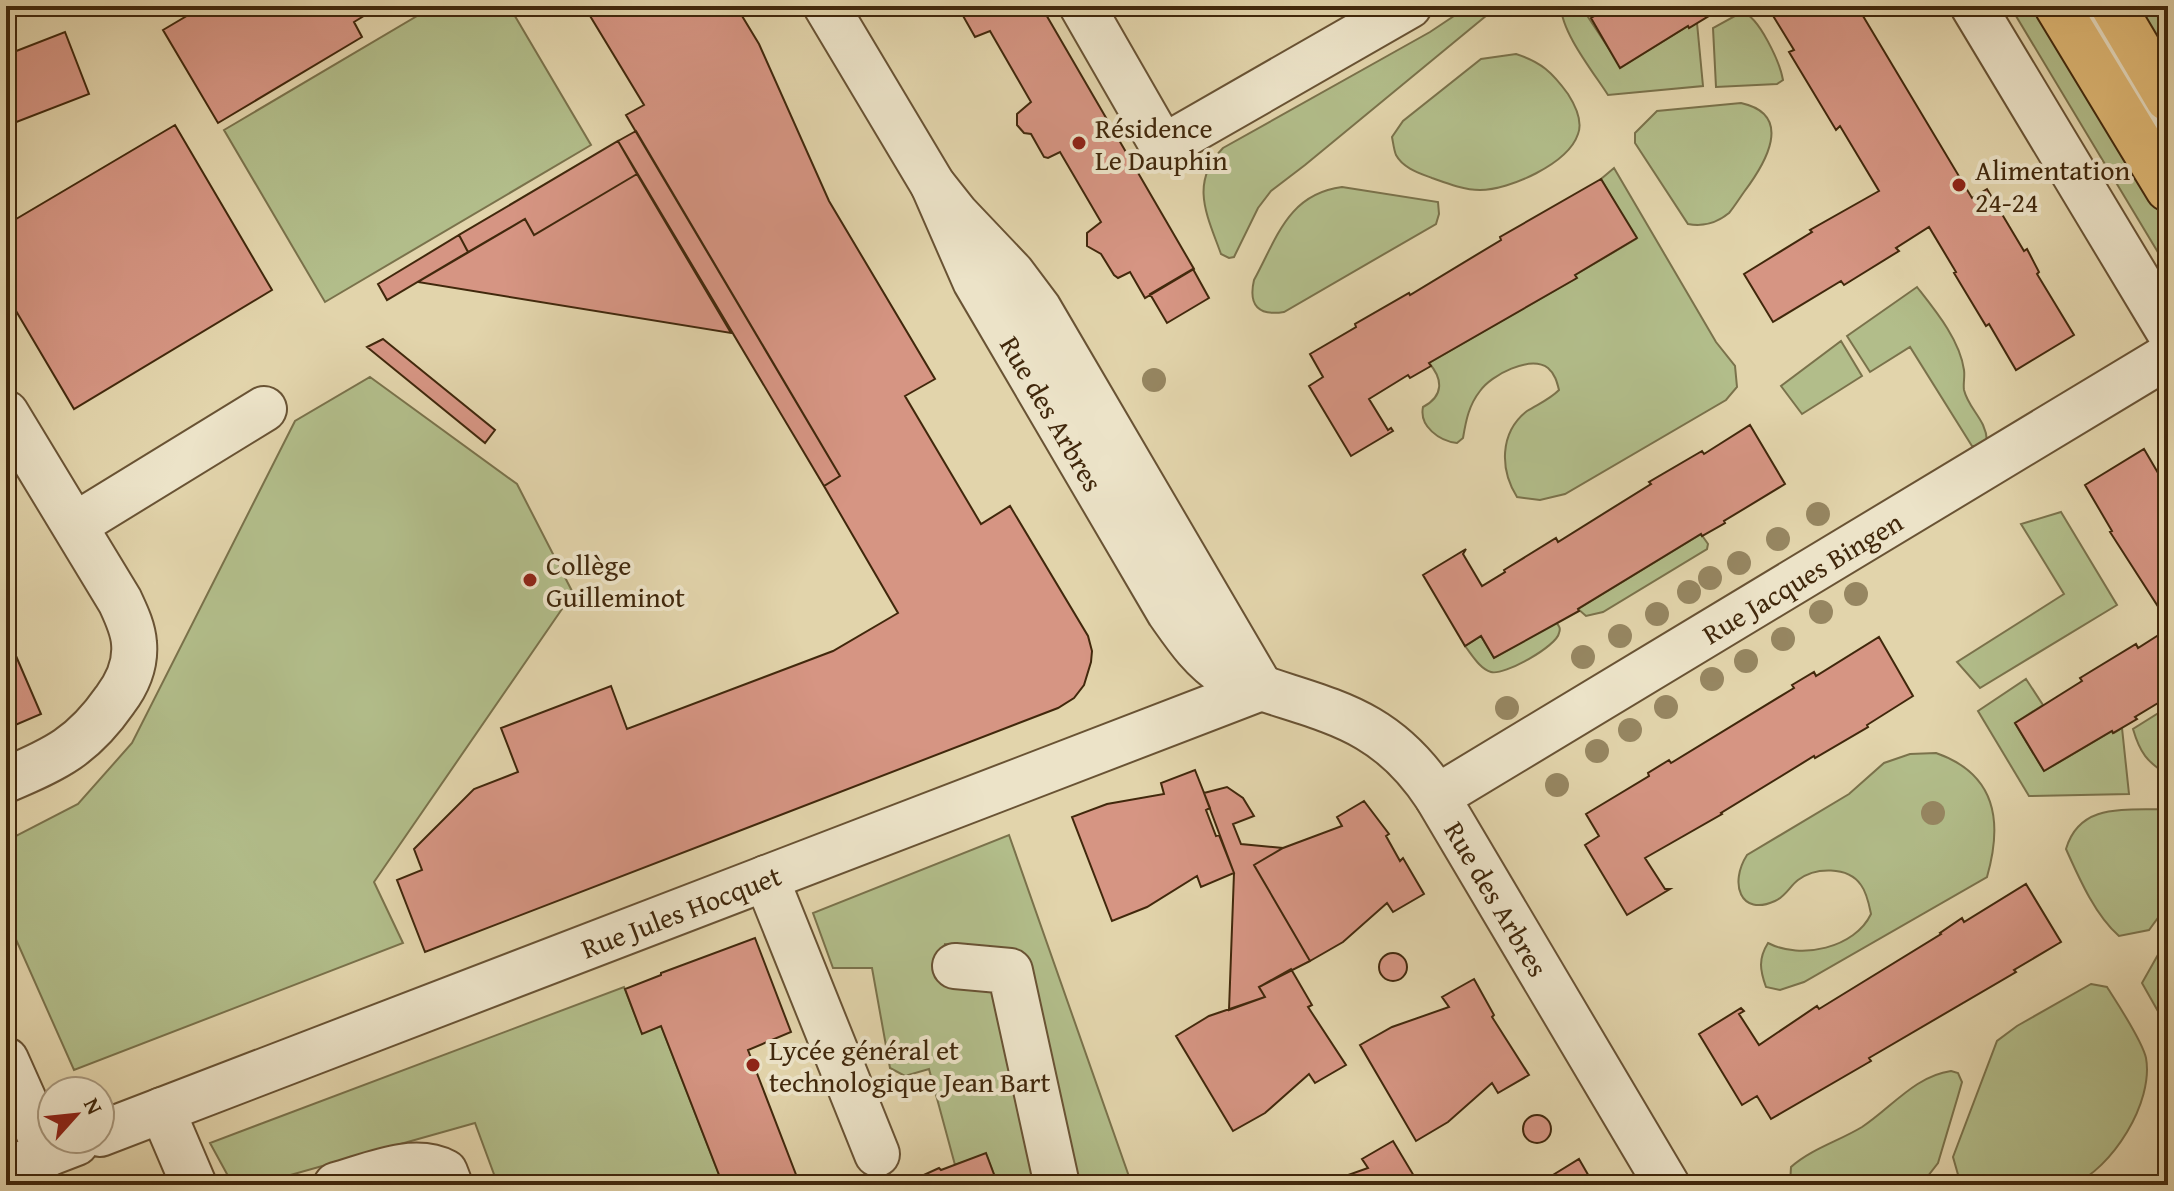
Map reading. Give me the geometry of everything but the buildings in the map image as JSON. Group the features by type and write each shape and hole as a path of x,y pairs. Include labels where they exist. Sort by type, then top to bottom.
{"main road":[{"path":"2057,6 2168,189"},
{"path":"2113,6 2168,99"}],"street":[{"name":"Rue des Arbres","path":"826,6 933,185 1012,273 1039,309 1261,688 1332,711 1383,736 1415,766 1437,797 1667,1185"},
{"path":"1082,6 1163,147 1409,6"},
{"path":"1973,6 2168,330"},
{"path":"2085,6 2168,145"},
{"name":"Rue Jacques Bingen","path":"1437,797 2168,356"},
{"path":"75,525 264,409"},
{"path":"6,413 120,601 134,643 131,675 88,735 48,762 6,780"},
{"name":"Rue Jules Hocquet","path":"116,1128 1261,688"},
{"path":"766,878 877,1154"},
{"path":"955,966 1010,971 1057,1185"},
{"path":"6,1060 36,1102"},
{"path":"162,1110 194,1185"},
{"path":"6,1170 44,1155"},
{"path":"336,1185 416,1164 432,1165 445,1172 450,1185"}],"green space":[{"path":"434,6 509,6 591,145 325,302 224,130"},
{"path":"1469,6 1498,6 1271,191 1258,208 1234,257 1221,254 1207,213 1204,187 1206,174 1223,148 1430,32"},
{"path":"1561,6 1589,6 1584,11 1621,67 1697,23 1703,86 1608,95 1572,40"},
{"path":"2010,6 2041,6 2168,217 2168,269"},
{"path":"2130,6 2159,6 2168,22 2168,70"},
{"path":"1742,12 1749,15 1762,31 1773,52 1783,80 1777,84 1716,87 1713,28"},
{"path":"1516,54 1539,64 1551,74 1576,108 1580,124 1578,134 1563,155 1521,180 1480,190 1461,188 1432,178 1412,170 1399,160 1392,137 1403,121 1481,59"},
{"path":"1741,103 1757,109 1767,118 1771,142 1767,155 1729,213 1709,223 1688,224 1635,143 1635,133 1657,111"},
{"path":"1614,168 1716,342 1735,366 1737,387 1726,400 1565,494 1540,500 1517,497 1505,464 1507,441 1511,430 1527,411 1559,390 1552,373 1540,365 1521,365 1493,379 1473,402 1463,438 1457,443 1437,436 1424,420 1423,407 1435,398 1439,387 1437,375 1429,363 1576,278 1575,275 1636,239 1601,179"},
{"path":"1342,187 1438,202 1436,224 1284,312 1268,312 1257,307 1253,297 1254,280 1286,220 1309,199"},
{"path":"1917,287 1958,348 1964,370 1964,390 1986,433 1987,441 1981,446 1972,446 1910,347 1870,372 1847,336"},
{"path":"1841,341 1862,376 1802,414 1781,386"},
{"path":"370,377 517,484 573,593 374,882 403,943 74,1070 6,917 6,841 78,804 132,743 295,421"},
{"path":"2061,512 2117,605 1980,688 1957,662 2064,594 2021,524"},
{"path":"1701,534 1708,544 1707,549 1603,612 1586,616 1578,609"},
{"path":"1556,622 1560,631 1556,639 1518,665 1498,672 1483,668 1465,646 1481,636 1494,658"},
{"path":"2026,679 2043,705 2015,723 2044,771 2122,728 2129,794 2029,796 1978,711"},
{"path":"2168,707 2168,775 2145,756 2133,729"},
{"path":"1936,753 1972,773 1990,802 1994,837 1987,877 1804,982 1780,990 1766,987 1761,965 1768,943 1796,950 1826,948 1853,935 1871,914 1861,885 1848,874 1831,870 1805,876 1779,899 1763,905 1746,901 1741,894 1739,876 1747,855 1849,794 1884,763 1910,754"},
{"path":"2168,809 2168,904 2149,930 2119,936 2095,907 2066,849 2082,823 2094,816 2122,810"},
{"path":"1009,835 1132,1185 1078,1185 1021,953 945,944 941,982 1000,989 1034,1185 998,1185 986,1154 955,1165 929,1069 905,1076 890,1068 872,968 833,968 813,913"},
{"path":"2168,937 2168,965 2162,969 2168,978 2168,1029 2142,983"},
{"path":"2091,984 2107,987 2135,1032 2146,1058 2147,1075 2143,1094 2127,1132 2102,1165 2072,1185 1965,1185 1959,1178 1953,1157 1997,1041 2017,1026"},
{"path":"624,987 642,1033 661,1026 723,1185 498,1185 475,1123 255,1185 233,1185 210,1143"},
{"path":"1951,1071 1958,1073 1962,1082 1938,1163 1924,1181 1917,1185 1790,1185 1791,1167 1799,1161 1862,1127 1926,1079"}],"place":[{"name":"Résidence Le Dauphin","path":"1079,143"},
{"name":"Alimentation 24-24","path":"1959,185"},
{"name":"Collège Guilleminot","path":"530,580"},
{"name":"Lycée général et technologique Jean Bart","path":"753,1065"}]}
